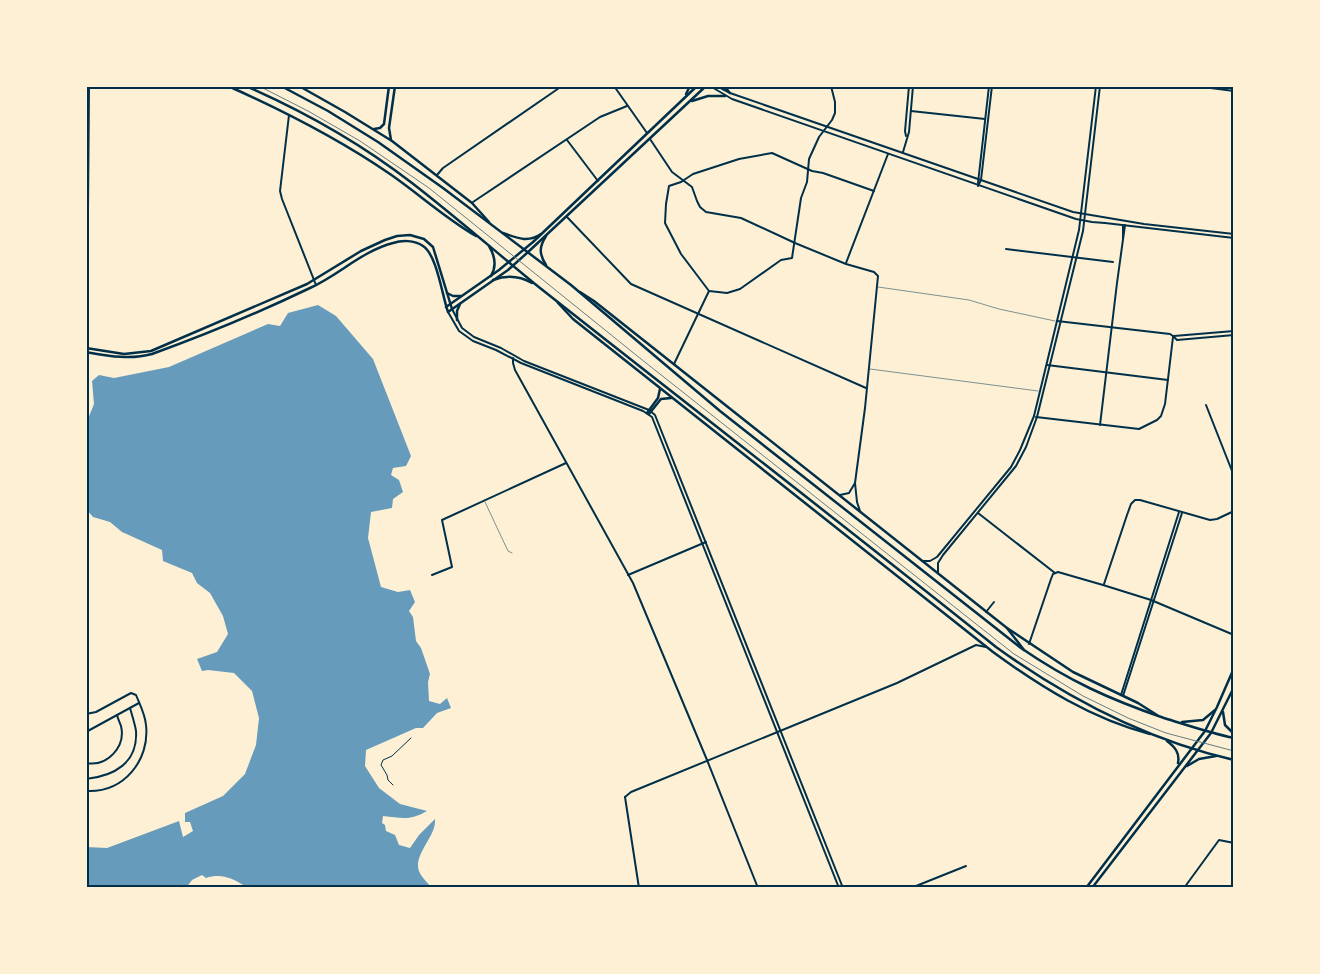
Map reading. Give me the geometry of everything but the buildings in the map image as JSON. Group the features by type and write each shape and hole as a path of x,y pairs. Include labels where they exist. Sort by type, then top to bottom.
{"main road":[{"path":"228,86 289,115 360,154 408,187 452,222 482,240"},
{"path":"246,86 372,154 418,187 540,287 772,468 996,647 1031,671 1079,700 1157,736 1234,760"},
{"path":"281,86 328,111 400,156 548,269 594,301 837,495 1029,644 1073,672 1138,703 1157,715"},
{"path":"299,86 392,142 472,203 494,227"},
{"path":"373,129 380,128 384,124 389,86"},
{"path":"392,142 389,128 395,86"},
{"path":"685,97 690,86"},
{"path":"446,307 491,276 524,250 697,86"},
{"path":"86,352 124,358 152,354 316,285 376,249 398,242 414,242 424,247 431,255 448,312 527,253 706,86"},
{"path":"724,86 730,93"},
{"path":"691,101 708,96 725,96"},
{"path":"387,98 393,99"},
{"path":"673,108 678,114"},
{"path":"499,231 528,240 541,234"},
{"path":"86,348 117,354 138,354 151,351 314,281 374,244 397,236 410,235 426,240 433,247 452,309"},
{"path":"546,236 540,252 548,269"},
{"path":"488,245 494,260 491,276"},
{"path":"493,280 504,277 517,277 540,287"},
{"path":"571,286 720,411 1027,653 1055,671 1090,689 1126,704 1205,731 1234,736"},
{"path":"446,293 453,296 462,296"},
{"path":"552,296 573,319 1020,672 1066,700 1126,728 1157,736"},
{"path":"457,320 457,312 462,302"},
{"path":"649,412 659,396 660,388"},
{"path":"649,412 661,399 666,397 673,398"},
{"path":"1007,628 1027,653"},
{"path":"1086,888 1175,768 1205,731 1234,668"},
{"path":"1092,888 1211,732 1234,687"},
{"path":"1224,690 1231,693"},
{"path":"1177,722 1203,720 1217,707"},
{"path":"1224,709 1225,725 1234,736"},
{"path":"1164,739 1174,746 1178,753 1175,768"},
{"path":"1184,768 1199,759 1209,756 1220,756"}],"street":[{"path":"86,211 88,211 90,86"},
{"path":"437,175 451,162 562,86"},
{"path":"614,86 647,133"},
{"path":"710,86 725,96 978,186 1080,220 1234,238"},
{"path":"717,86 730,93 1080,214 1144,224 1234,234"},
{"path":"831,86 835,107 832,120 823,131 809,159 808,169 807,182 801,198 792,258 781,260 740,289 727,293 709,291 681,254 665,223 669,186 693,174 739,159 772,153 808,169 874,191"},
{"path":"906,138 909,86"},
{"path":"903,152 909,132 913,86"},
{"path":"978,186 991,86"},
{"path":"938,574 940,559 1016,466 1026,447 1048,365 1080,220 1096,86"},
{"path":"1058,321 1084,221 1100,86"},
{"path":"1195,86 1234,91"},
{"path":"472,203 600,117 627,106"},
{"path":"911,110 987,119"},
{"path":"289,115 280,191 316,285"},
{"path":"650,139 672,172 692,187 697,201 706,212 741,218 846,264 874,272 878,276 855,483 857,502 863,515"},
{"path":"567,140 598,181"},
{"path":"846,264 888,154"},
{"path":"567,217 631,284 866,388"},
{"path":"1100,426 1124,225"},
{"path":"1006,248 1113,262"},
{"path":"674,364 709,291"},
{"path":"452,309 462,328 470,335 514,357"},
{"path":"448,312 456,327 466,337 649,412 656,418 843,888"},
{"path":"1058,321 1165,333 1173,336 1234,333"},
{"path":"1035,416 1100,426 1139,429 1157,420 1163,412 1173,336"},
{"path":"514,357 515,370 640,599 758,888"},
{"path":"1048,365 1168,380"},
{"path":"922,561 930,561 937,557 1007,472 1020,450 1035,416 1048,365"},
{"path":"1206,405 1234,476"},
{"path":"649,412 839,888"},
{"path":"432,576 452,567 442,520 566,463"},
{"path":"837,495 849,492 855,483"},
{"path":"1103,585 1133,502 1140,500 1210,520 1234,512"},
{"path":"1122,695 1181,512"},
{"path":"978,513 1054,573 1060,572 1152,601 1234,635"},
{"path":"628,575 706,542"},
{"path":"1029,644 1054,573"},
{"path":"986,612 994,602"},
{"path":"639,888 625,796 707,760 897,683 976,645 986,646"},
{"path":"86,714 96,712 131,693 136,695 145,714 147,743 135,769 123,781 96,792 86,791"},
{"path":"86,732 139,703"},
{"path":"86,780 104,778 117,771 126,762 134,747 136,731 130,708"},
{"path":"86,763 99,764 116,752 121,740 122,728 117,715"},
{"path":"393,785 388,780 387,774 381,765 383,760 392,756 412,738"},
{"path":"1184,888 1219,840 1234,843"},
{"path":"911,888 966,866"},
{"path":"926,882 928,888"}],"lane":[{"path":"878,287 969,300 1000,309 1058,321"},
{"path":"868,369 1041,391"},
{"path":"485,501 508,551 512,553"}],"water":[{"path":"318,305 336,316 373,359 411,456 406,466 393,468 391,475 399,480 403,492 393,499 392,508 371,512 368,538 381,587 398,592 410,590 415,602 409,611 413,617 416,641 421,648 430,674 428,682 429,701 440,704 447,698 451,708 437,713 423,728 416,728 366,750 365,766 379,788 400,804 427,811 411,818 383,816 382,823 385,825 386,831 395,835 399,845 410,848 419,835 435,819 432,833 418,861 421,875 432,888 246,888 226,877 206,878 202,875 192,880 186,888 86,888 86,847 107,848 179,821 183,837 193,831 190,822 185,822 185,813 223,796 245,774 256,745 259,718 252,691 234,673 202,671 197,659 217,652 228,634 223,616 210,593 197,583 192,573 163,561 162,550 122,532 110,522 93,517 86,509 86,424 94,404 92,381 99,375 114,378 169,367 268,324 280,326 288,313"}],"railway":[{"path":"259,86 360,141 429,188 641,359 1014,654 1083,696 1128,718 1166,733 1234,751"}]}
